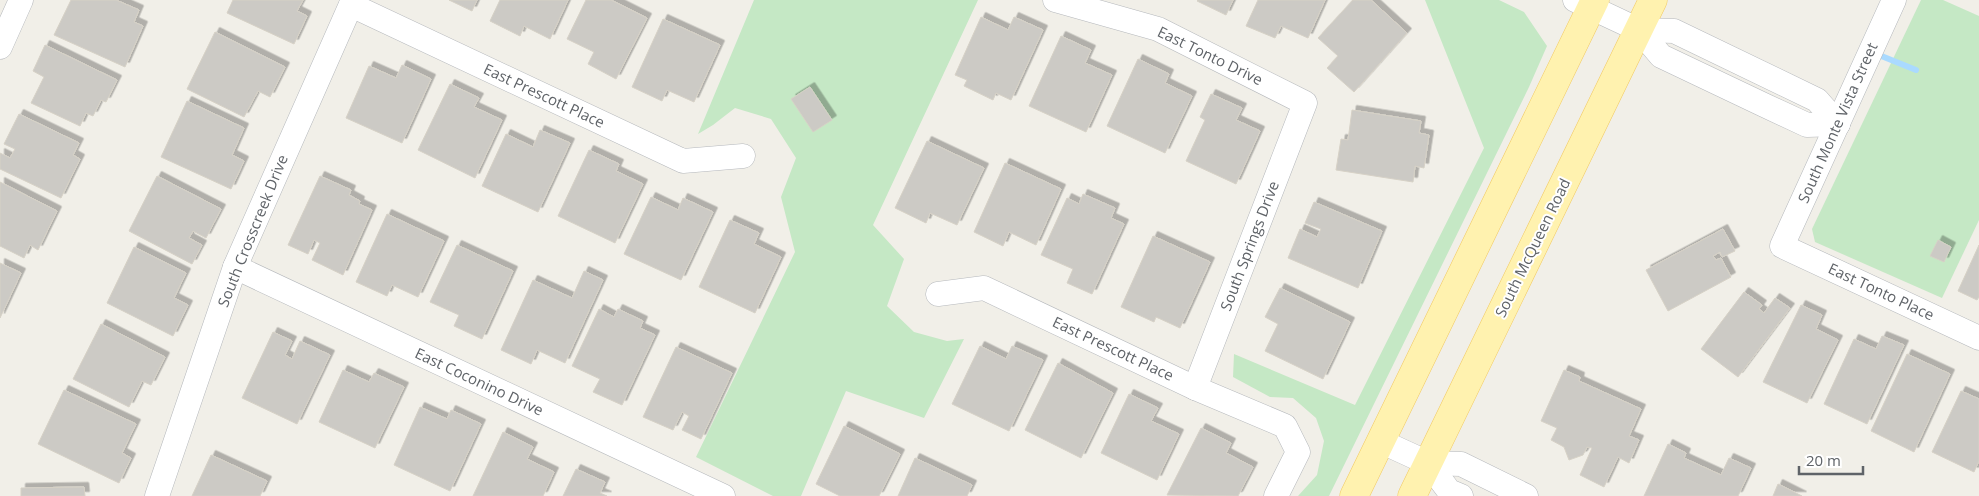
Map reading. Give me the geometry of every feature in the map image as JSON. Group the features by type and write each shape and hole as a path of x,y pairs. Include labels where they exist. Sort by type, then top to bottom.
{"main road":[{"name":"South McQueen Road","path":"1412,496 1653,0"},
{"path":"1354,496 1587,2"}],"street":[{"path":"0,47 21,0"},
{"name":"East Tonto Drive","path":"1055,0 1158,29 1305,104"},
{"name":"South Monte Vista Street","path":"1782,246 1894,0"},
{"name":"East Prescott Place","path":"352,2 683,161 742,156"},
{"name":"South Crosscreek Drive","path":"158,496 235,267 352,2"},
{"path":"1587,2 1639,30 1661,56 1807,125 1838,124"},
{"path":"1639,30 1674,31 1818,100 1838,124"},
{"path":"1739,93 1752,68"},
{"name":"South Springs Drive","path":"1195,388 1305,104"},
{"name":"East Tonto Place","path":"1782,246 1979,338"},
{"name":"East Coconino Drive","path":"235,267 723,496"},
{"name":"East Prescott Place","path":"938,294 984,288 1195,388 1285,426 1298,452 1276,496"},
{"path":"1380,441 1428,463 1461,464 1522,495"},
{"path":"1428,463 1449,490 1461,496"}],"green space":[{"path":"754,0 978,0 873,225 904,259 887,306 914,332 947,341 964,339 924,418 846,391 801,496 773,496 696,457 795,252 781,197 796,158 771,119 735,108 698,134"},
{"path":"1425,0 1499,0 1524,12 1547,46 1529,87 1329,496 1298,496 1317,475 1324,441 1316,418 1293,398 1270,397 1233,377 1234,354 1355,405 1484,148"},
{"path":"1921,0 1943,0 1979,16 1979,220 1942,298 1815,242 1812,229"}],"building":[{"path":"71,0 116,0 139,10 134,22 143,26 125,67 54,35"},
{"path":"233,0 303,0 297,11 307,16 294,44 227,13"},
{"path":"449,0 477,0 472,11"},
{"path":"500,0 568,0 550,39 524,26 520,36 490,21"},
{"path":"586,0 611,0 647,18 616,79 588,64 594,52 567,39"},
{"path":"1198,0 1233,0 1226,15"},
{"path":"1258,0 1325,0 1308,38 1281,26 1275,38 1246,26"},
{"path":"1353,0 1371,0 1407,33 1354,92 1327,68 1338,56 1318,38"},
{"path":"981,17 1008,30 1014,17 1043,30 1011,100 996,93 993,100 964,86 967,80 955,75"},
{"path":"663,19 720,45 694,102 667,90 662,101 632,87"},
{"path":"215,32 285,67 270,97 258,91 244,117 187,89"},
{"path":"1061,36 1091,50 1085,63 1112,75 1086,132 1029,106"},
{"path":"45,45 117,80 106,102 101,100 93,116 86,113 80,126 31,103 44,77 33,71"},
{"path":"1138,59 1169,74 1165,83 1192,96 1165,153 1107,126"},
{"path":"402,65 431,79 402,143 346,118 369,66 396,78"},
{"path":"450,84 479,98 474,107 502,120 475,178 418,150"},
{"path":"810,87 832,120 813,132 791,99"},
{"path":"1211,94 1242,108 1236,120 1260,131 1236,184 1186,161 1205,120 1200,117"},
{"path":"187,101 244,128 232,155 244,161 231,189 161,157"},
{"path":"1352,110 1421,121 1419,133 1429,135 1424,168 1415,166 1413,182 1336,170 1341,139 1348,140"},
{"path":"19,114 79,143 73,155 80,159 61,198 0,169 0,153 10,158 15,149 4,144"},
{"path":"540,130 570,143 538,212 482,186 506,134 533,147"},
{"path":"927,141 984,168 957,225 930,213 926,223 895,208"},
{"path":"589,150 619,164 616,171 643,184 615,243 558,216"},
{"path":"1005,163 1061,189 1036,245 1009,232 1003,246 974,232"},
{"path":"157,176 221,209 206,238 193,231 189,238 202,245 192,264 129,231"},
{"path":"320,176 351,190 349,195 360,201 359,204 372,210 343,275 312,260 320,243 314,240 308,254 288,245"},
{"path":"0,182 57,211 38,250 30,245 24,258 0,246"},
{"path":"1083,194 1115,208 1111,218 1124,224 1092,294 1067,283 1073,269 1041,255 1067,198 1079,204"},
{"path":"651,197 678,210 683,198 713,212 681,280 624,254"},
{"path":"1314,202 1382,231 1358,288 1288,258 1300,229 1317,237 1321,229 1305,223"},
{"path":"387,214 444,241 418,297 392,285 387,296 356,282"},
{"path":"730,220 759,233 754,244 781,257 755,313 699,287"},
{"path":"1723,229 1735,251 1722,257 1720,252 1713,256 1716,260 1721,258 1731,277 1668,311 1646,270"},
{"path":"1153,236 1210,262 1180,328 1156,317 1154,322 1121,307"},
{"path":"1938,240 1951,247 1944,262 1930,256"},
{"path":"457,245 513,271 482,339 454,326 459,315 430,302"},
{"path":"1979,245 1979,297 1977,300 1958,291"},
{"path":"134,247 186,273 174,298 188,305 173,336 107,303"},
{"path":"0,263 21,273 0,318"},
{"path":"584,271 603,280 565,363 537,350 531,364 501,350 533,280 572,298"},
{"path":"1280,288 1350,322 1323,379 1265,351 1278,324 1265,317"},
{"path":"1744,292 1762,305 1759,309 1764,313 1775,298 1790,308 1738,377 1701,349"},
{"path":"1801,305 1822,315 1816,329 1838,340 1807,403 1763,382"},
{"path":"599,309 614,317 618,309 643,321 640,328 655,335 622,405 593,392 600,379 572,366"},
{"path":"101,324 165,357 151,385 142,381 129,407 73,379"},
{"path":"273,332 292,341 285,355 292,359 300,341 330,355 297,424 242,398"},
{"path":"1882,336 1904,345 1867,424 1824,404 1854,339 1876,349"},
{"path":"980,346 1006,359 1012,346 1043,360 1009,431 952,404"},
{"path":"676,347 732,373 701,439 682,430 689,416 682,412 673,430 643,417"},
{"path":"1907,354 1950,374 1914,452 1871,431"},
{"path":"1058,363 1113,393 1081,458 1025,430"},
{"path":"343,370 369,382 374,373 404,387 375,448 319,422"},
{"path":"1564,370 1580,377 1579,381 1641,409 1629,436 1639,440 1629,463 1618,457 1604,487 1580,475 1592,448 1587,447 1583,455 1569,460 1564,447 1551,440 1557,428 1541,421"},
{"path":"64,390 136,424 122,453 131,458 119,483 38,444"},
{"path":"1961,391 1979,399 1979,461 1974,472 1932,452"},
{"path":"1129,394 1158,408 1151,421 1179,434 1157,480 1101,453"},
{"path":"420,407 447,419 451,410 481,424 450,491 394,465"},
{"path":"844,426 900,454 879,496 840,496 816,484"},
{"path":"1201,428 1231,443 1226,453 1253,467 1238,496 1167,495"},
{"path":"503,432 533,447 527,459 554,472 543,496 473,496"},
{"path":"1668,444 1686,453 1684,458 1721,475 1729,458 1751,468 1738,496 1644,496"},
{"path":"211,455 267,481 260,496 192,496"},
{"path":"915,458 972,485 967,496 898,496"},
{"path":"576,469 605,482 600,493 607,496 563,496"},
{"path":"1778,484 1802,496 1773,496"},
{"path":"84,487 85,496 21,496 21,488"}],"waterway":[{"path":"1874,53 1916,70"}]}
